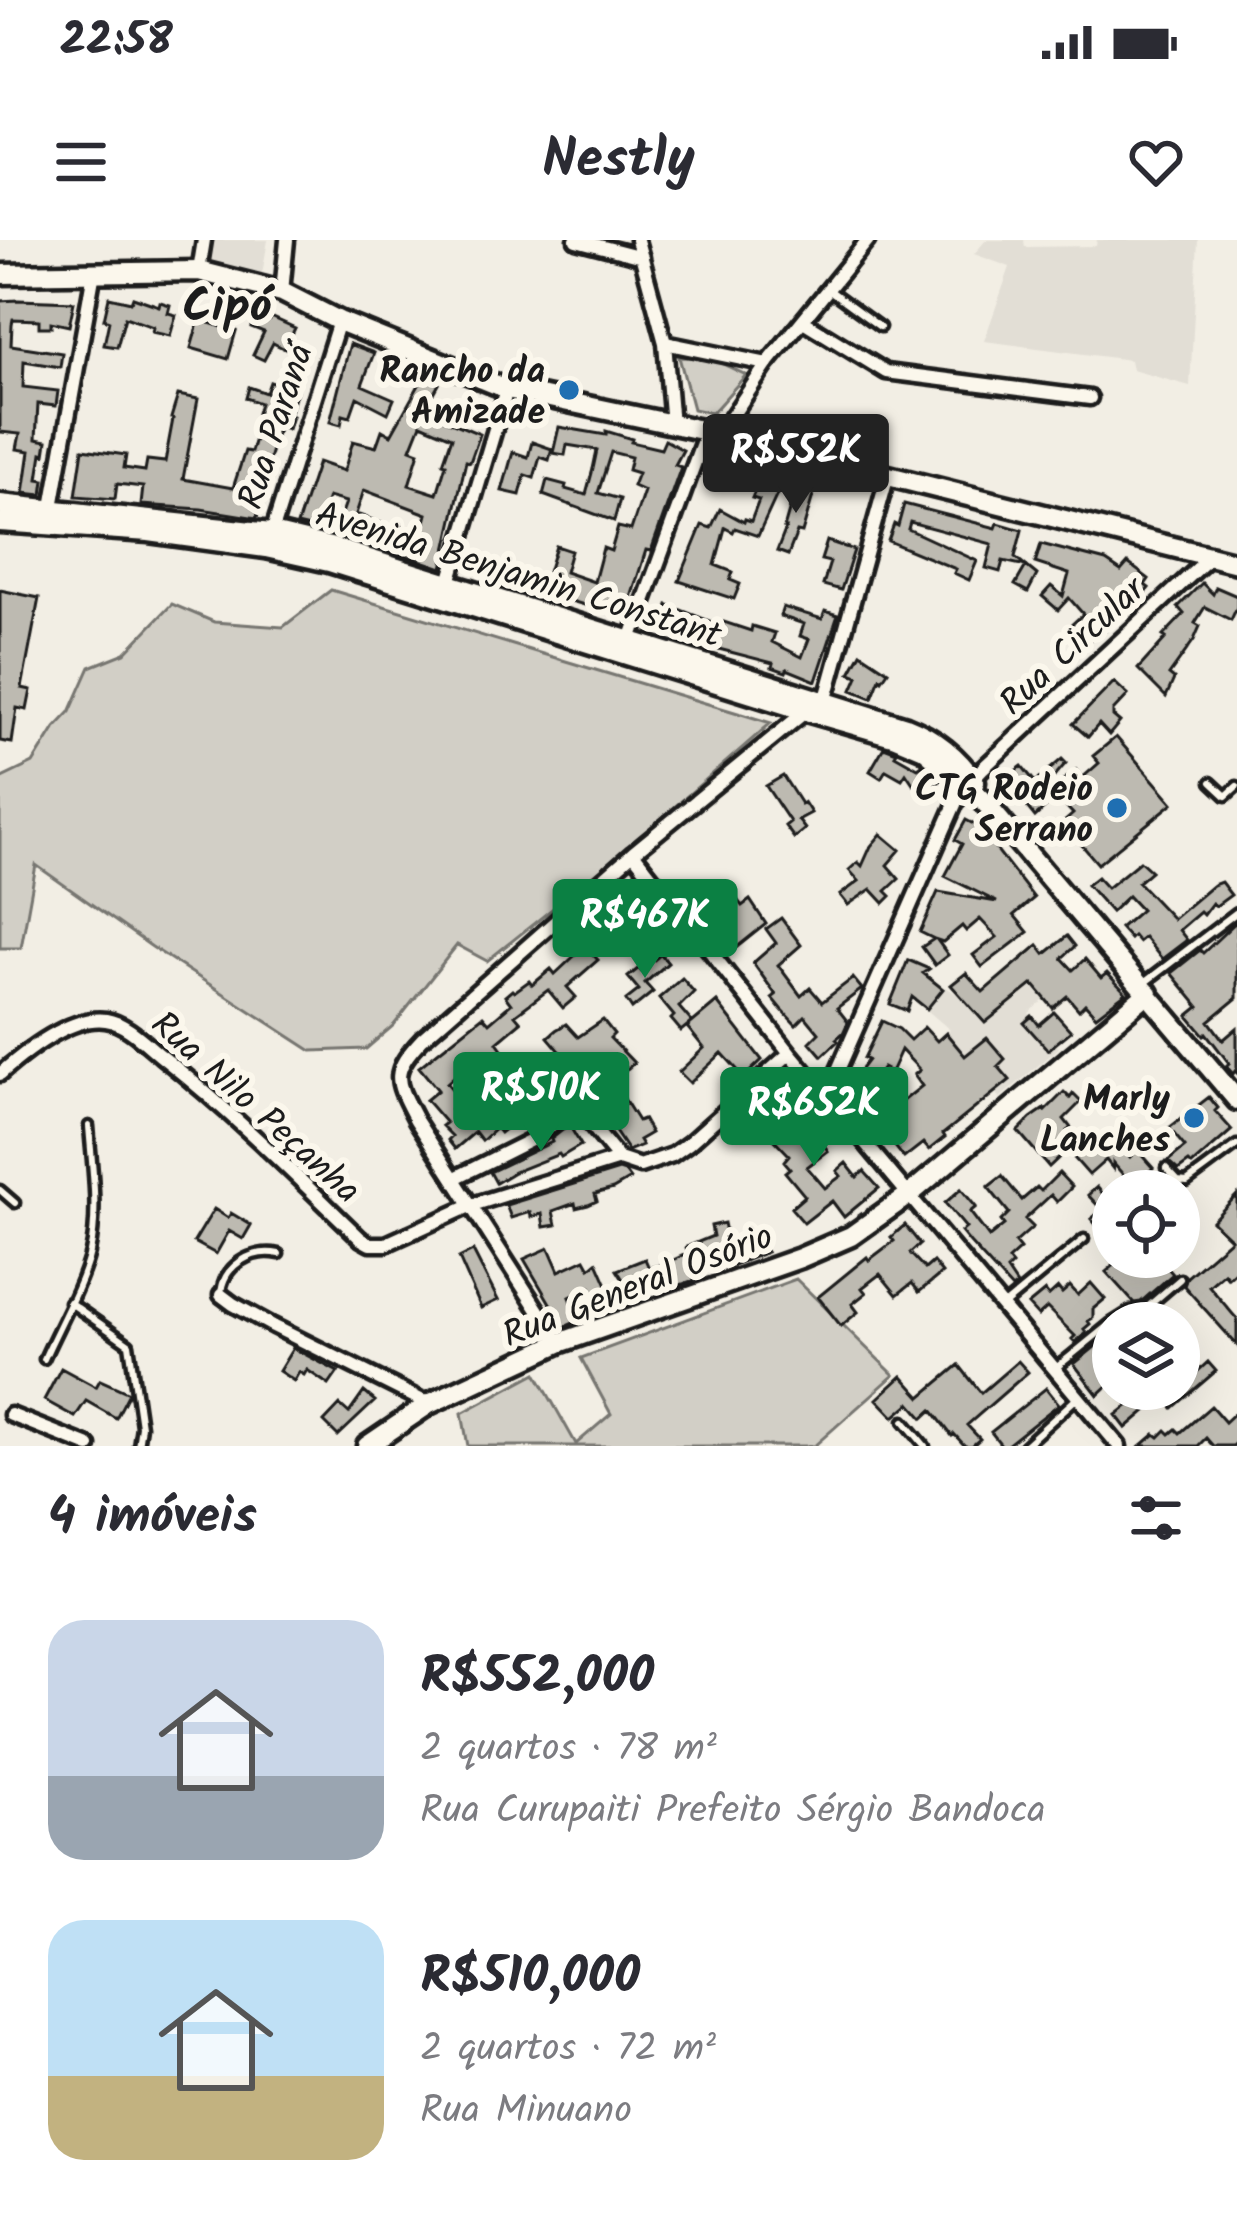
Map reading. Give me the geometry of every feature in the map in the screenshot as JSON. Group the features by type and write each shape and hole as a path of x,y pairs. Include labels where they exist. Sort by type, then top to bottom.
{"street":[{"path":"199,271 204,240"},
{"path":"282,292 287,240"},
{"path":"576,240 643,257"},
{"path":"638,240 665,344 673,425"},
{"path":"627,648 713,433 868,240"},
{"path":"0,274 199,271 282,292 339,321 507,389 713,433 1237,563"},
{"path":"51,518 94,272"},
{"name":"Rua Paraná","path":"269,541 339,321"},
{"path":"803,321 886,372 1090,398"},
{"path":"665,344 767,364"},
{"path":"446,592 507,389"},
{"path":"559,1343 416,1120 399,1082 402,1060 633,853 806,711 825,702 888,475"},
{"name":"Avenida Benjamin Constant","path":"0,503 51,518 149,532 269,541 928,735 1237,1100"},
{"name":"Avenida Benjamin Constant","path":"0,522 51,518"},
{"name":"Rua Circular","path":"827,1095 973,787 1210,557"},
{"name":"Avenida Benjamin Constant","path":"627,648 924,748 973,787"},
{"path":"633,853 790,1053 1119,1446"},
{"name":"Rua General Osório","path":"367,1446 429,1404 559,1343 851,1236 910,1194 1144,989"},
{"name":"Rua Nilo Peçanha","path":"0,1073 52,1035 91,1021 121,1025 261,1142 361,1239 386,1244 472,1204 619,1160 640,1166 672,1155 790,1053"},
{"path":"454,1178 535,1138 577,1106 619,1160"},
{"path":"220,1294 273,1326 429,1404"},
{"path":"10,1414 89,1446"}],"lane":[{"path":"828,289 880,327"},
{"path":"1211,782 1226,796 1237,786"},
{"path":"1144,989 1237,912"},
{"path":"44,1359 90,1255 89,1126"},
{"path":"1166,1168 1178,1181 1186,1182 1237,1145"},
{"path":"0,1190 15,1203"},
{"path":"1003,1306 1084,1239"},
{"path":"220,1294 221,1282 230,1270 251,1255 279,1254"},
{"path":"1054,1369 1111,1323 1130,1311 1145,1309 1180,1279"},
{"path":"69,1302 129,1344 142,1426 138,1446"},
{"path":"1024,1446 1077,1398"},
{"path":"904,1421 925,1446"}],"shaded area":[{"path":"211,240 268,240 262,274 207,264"},
{"path":"986,240 1024,240 1025,247 1096,246 1097,240 1198,240 1190,386 1132,370 1130,360 984,341 1010,267 974,254"},
{"path":"679,357 710,358 746,375 712,413 693,409"},
{"path":"331,590 771,723 617,857 487,961 457,945 394,1025 366,1049 312,1051 36,865 21,948 0,948 0,779 33,763 70,712 90,667 125,653 172,604 214,622 283,627"},
{"path":"1014,965 1044,1000 1029,1013 1059,1048 1000,1098 967,1059 923,1052 950,1030 928,1011 946,987 965,1000"},
{"path":"796,1279 894,1375 814,1446 468,1446 462,1413 536,1373 576,1444 611,1414 581,1358"}],"building":[{"path":"109,297 170,305 168,313 176,315 170,336 125,317 117,347 104,345"},
{"path":"0,301 74,302 69,326 51,322 51,327 39,327 39,320 13,319 12,324 11,345 62,353 60,367 24,361 23,387 58,391 56,406 38,404 36,439 47,441 38,479 44,480 42,495 24,493 30,451 17,449 20,434 0,432"},
{"path":"256,315 295,328 285,349 273,343 264,360 253,355 264,332 251,327"},
{"path":"200,316 236,331 228,359 191,348"},
{"path":"350,344 374,353 362,385 394,399 388,413 357,397 350,417 343,415 341,425 330,422"},
{"path":"424,376 439,384 424,411 480,434 470,462 466,461 442,568 396,552 404,527 422,533 427,514 364,490 356,514 381,523 373,546 297,525 318,462 344,471 353,441 376,447 382,430 391,435","holes":["421,424 452,437 437,494 409,485 419,452 411,449","328,497 346,502 337,527 320,522"]},
{"path":"270,382 297,391 288,429 279,426 265,473 261,472 257,518 141,505 143,487 117,484 115,499 76,496 83,449 126,455 124,468 145,471 147,460 165,462 178,395 198,399 183,479 233,488 262,415 257,413 260,403 246,398 249,387 266,393"},
{"path":"559,427 606,435 606,431 661,449 665,440 683,450 675,465 681,467 651,551 646,550 625,617 564,599 567,589 545,582 556,546 571,551 565,572 594,582 603,548 611,551 618,527 631,530 644,491 633,486 638,473 628,470 631,457 611,452 598,493 620,499 614,521 543,495 547,480 586,495 593,469 597,450 567,445 565,455 553,453"},
{"path":"532,442 552,449 549,460 540,457 534,478 525,475 520,495 502,491 513,452 528,457"},
{"path":"747,467 761,472 758,481 780,488 758,536 725,528 715,565 733,572 730,580 740,584 734,599 679,581 702,525 711,528 720,509 751,521 759,500 752,498 755,491 741,487"},
{"path":"797,483 815,489 802,533 797,532 788,555 777,551"},
{"path":"904,504 996,528 998,523 1022,530 1015,557 1026,566 1003,561 1000,572 986,568 992,544 910,522 908,529 977,561 969,580 954,573 956,569 888,541"},
{"path":"827,541 854,550 841,590 823,585 830,562 821,560"},
{"path":"1041,544 1106,561 1121,571 1128,563 1149,579 1145,585 1149,588 1117,621 1086,643 1070,626 1083,614 1069,598 1058,610 1042,596 1051,586 1063,596 1069,574 1035,563"},
{"path":"1026,566 1037,575 1028,592 1015,585"},
{"path":"1202,583 1213,594 1216,587 1237,596 1237,607 1231,620 1205,607 1195,623 1200,626 1194,640 1169,675 1174,679 1166,697 1138,669 1184,614 1178,607"},
{"path":"0,590 39,598 22,688 31,690 27,710 17,708 12,743 0,741"},
{"path":"668,605 722,626 724,622 775,633 772,642 802,657 809,639 800,636 804,624 780,616 783,607 822,619 825,611 838,615 816,681 772,667 773,663 715,648 694,637 698,629 680,623 676,634 664,629"},
{"path":"861,653 888,671 872,698 852,690 858,676 850,673"},
{"path":"1114,682 1128,695 1113,711 1120,722 1109,735 1099,724 1088,737 1073,724"},
{"name":"CTG Rodeio Serrano","path":"1116,737 1173,803 1098,864 1063,823 1073,814 1057,797 1035,817 1015,792 1009,797 998,784 1022,766 1035,782 1062,759 1066,763 1048,784 1053,789 1076,770 1082,778 1099,763 1093,756"},
{"path":"884,747 918,768 922,765 940,781 931,789 923,779 914,785 906,773 902,779 886,770 881,778 870,771"},
{"path":"783,776 811,813 798,820 805,829 794,838 785,826 790,822 766,786"},
{"path":"966,820 979,827 1034,898 1014,915 1028,932 982,967 973,955 997,937 980,919 966,931 962,926 943,942 937,940 948,955 935,965 922,947 934,939 920,932 938,892 997,902 945,876 962,844 955,840"},
{"path":"881,834 900,850 887,865 899,879 886,891 891,896 884,903 871,889 848,905 840,895 859,881 849,870 858,862 862,866"},
{"path":"1140,861 1151,871 1138,882 1173,919 1213,885 1221,882 1231,895 1216,906 1212,903 1179,930 1187,940 1162,959 1144,937 1138,942 1133,936 1130,939 1120,928 1141,910 1128,896 1111,912 1087,885 1097,877 1107,888"},
{"path":"723,890 742,906 750,900 766,924 736,948 726,936 732,931 708,901"},
{"path":"781,918 801,945 778,965 801,996 810,988 822,1002 853,978 862,989 837,1008 848,1022 822,1056 810,1042 819,1033 805,1016 796,1025 772,998 776,995 753,963 776,943 766,929"},
{"path":"1237,921 1237,998 1209,1021 1223,1040 1237,1028 1237,1073 1233,1074 1206,1033 1188,1016 1199,1007 1171,973 1200,950 1203,953"},
{"path":"1067,936 1075,946 1062,958 1073,970 1085,959 1101,978 1107,973 1126,993 1096,1016 1085,1004 1079,1010 1067,996 1053,1008 1033,984 985,1023 951,985 966,973 983,992 1038,945 1045,954"},
{"path":"585,946 598,960 567,987 576,997 563,1008 548,990 515,1015 521,1022 497,1042 502,1049 488,1064 475,1074 467,1065 447,1083 461,1100 451,1109 465,1126 484,1110 476,1103 484,1093 496,1104 532,1077 520,1062 532,1052 544,1065 560,1051 548,1037 556,1030 566,1024 578,1037 603,1020 614,1034 610,1038 634,1063 613,1081 651,1133 639,1140 642,1145 628,1151 571,1062 553,1076 560,1085 500,1133 496,1128 482,1141 475,1132 455,1149 448,1140 452,1136 442,1126 446,1123 426,1100 438,1090 419,1067 483,1016 489,1023 511,1004 505,996 512,990 529,981 532,985 551,969 555,974"},
{"path":"661,954 668,963 645,983 653,992 632,1009 626,1000 639,990 628,977"},
{"path":"908,960 929,969 923,973 943,989 927,1009 912,997 907,1011 890,1004"},
{"path":"682,978 694,992 679,1007 692,1022 681,1031 659,998"},
{"path":"717,1002 762,1060 744,1077 722,1053 690,1083 679,1072 704,1048 687,1027"},
{"path":"1054,1012 1071,1031 1048,1050 1024,1023 1032,1016 1039,1025"},
{"path":"882,1021 910,1040 924,1027 937,1041 946,1033 965,1056 987,1038 1005,1059 998,1066 1010,1080 929,1150 923,1143 904,1158 873,1125 922,1086 914,1075 920,1070 901,1050 891,1072 883,1068 859,1101 845,1090 868,1060 864,1058"},
{"path":"1064,1092 1070,1098 1073,1094 1081,1102 1064,1119 1071,1128 1067,1131 1082,1149 1088,1144 1092,1149 1110,1134 1130,1157 1137,1150 1153,1168 1119,1170 1113,1163 1113,1169 1106,1160 1089,1175 1067,1150 1049,1167 1018,1131"},
{"path":"1209,1097 1232,1130 1192,1165 1189,1162 1178,1170 1168,1161 1185,1147 1169,1128"},
{"path":"755,1105 781,1135 802,1116 814,1130 828,1151 807,1167 825,1188 841,1176 837,1171 846,1163 857,1177 864,1171 879,1188 844,1217 832,1201 804,1223 791,1208 805,1196 785,1172 790,1168 784,1161 789,1155 744,1116"},
{"path":"569,1125 581,1145 496,1183 490,1172 552,1142"},
{"path":"619,1170 630,1179 595,1194 597,1201 588,1205 576,1208 575,1203 553,1211 556,1225 544,1227 542,1214 531,1217 530,1212 511,1218 506,1205"},
{"path":"1059,1173 1072,1187 1057,1202 1051,1195 1025,1219 1033,1227 1015,1243 1020,1249 1008,1260 1012,1265 1007,1270 1017,1285 1012,1289 961,1232 966,1228 945,1203 961,1189 976,1207 970,1212 989,1237 1004,1225 1001,1221 1009,1213 988,1187 1002,1176 1022,1200 1037,1187 1041,1191"},
{"path":"1237,1195 1237,1270 1228,1278 1224,1273 1209,1286 1237,1319 1237,1345 1184,1286 1187,1278 1200,1278 1200,1266 1231,1239 1212,1221"},
{"path":"214,1209 251,1225 243,1239 229,1231 216,1254 194,1242"},
{"path":"724,1223 728,1241 736,1238 739,1248 757,1237 767,1252 728,1267 725,1258 691,1272 694,1280 678,1286 675,1277 656,1284 655,1280 632,1294 617,1270 645,1259 649,1268 669,1262 688,1253 686,1247 713,1236 711,1226"},
{"path":"905,1225 920,1244 910,1253 925,1269 933,1262 942,1273 919,1292 912,1283 897,1295 880,1274 862,1288 866,1293 852,1304 858,1312 841,1326 818,1297 894,1241 891,1237"},
{"path":"549,1248 559,1271 585,1259 590,1268 597,1262 611,1294 595,1301 590,1287 570,1297 580,1320 564,1327 524,1259"},
{"path":"473,1251 498,1300 481,1308 459,1258"},
{"path":"1111,1278 1168,1278 1141,1302 1133,1302"},
{"path":"1091,1283 1105,1299 1092,1302 1087,1333 1075,1342 1075,1336 1047,1308 1038,1316 1028,1305 1045,1291 1049,1296 1058,1288 1062,1293 1070,1286 1078,1295"},
{"path":"293,1348 338,1372 329,1385 307,1370 304,1375 299,1372 294,1381 279,1371"},
{"path":"1092,1349 1092,1387 1074,1364"},
{"path":"1018,1361 1028,1372 967,1425 980,1439 972,1446 952,1436 932,1410 923,1418 910,1403 894,1417 877,1399 902,1376 921,1397 959,1365 981,1393"},
{"path":"1208,1362 1216,1371 1200,1385 1200,1369"},
{"path":"61,1368 96,1387 100,1380 129,1393 116,1418 86,1401 75,1417 44,1400"},
{"path":"1046,1388 1059,1404 1002,1446 991,1432"},
{"path":"364,1392 375,1401 338,1436 324,1422 340,1405 349,1413"},
{"path":"1211,1406 1225,1422 1237,1411 1233,1446 1213,1446 1206,1438 1198,1446 1141,1446 1166,1430 1180,1433"},
{"path":"1123,1410 1146,1411 1126,1428 1116,1415"}],"place":[{"name":"Rancho da Amizade","path":"569,390"},
{"name":"CTG Rodeio Serrano","path":"1117,808"},
{"name":"Marly Lanches","path":"1194,1118"}],"district":[{"name":"Cipó","path":"227,304"}]}
